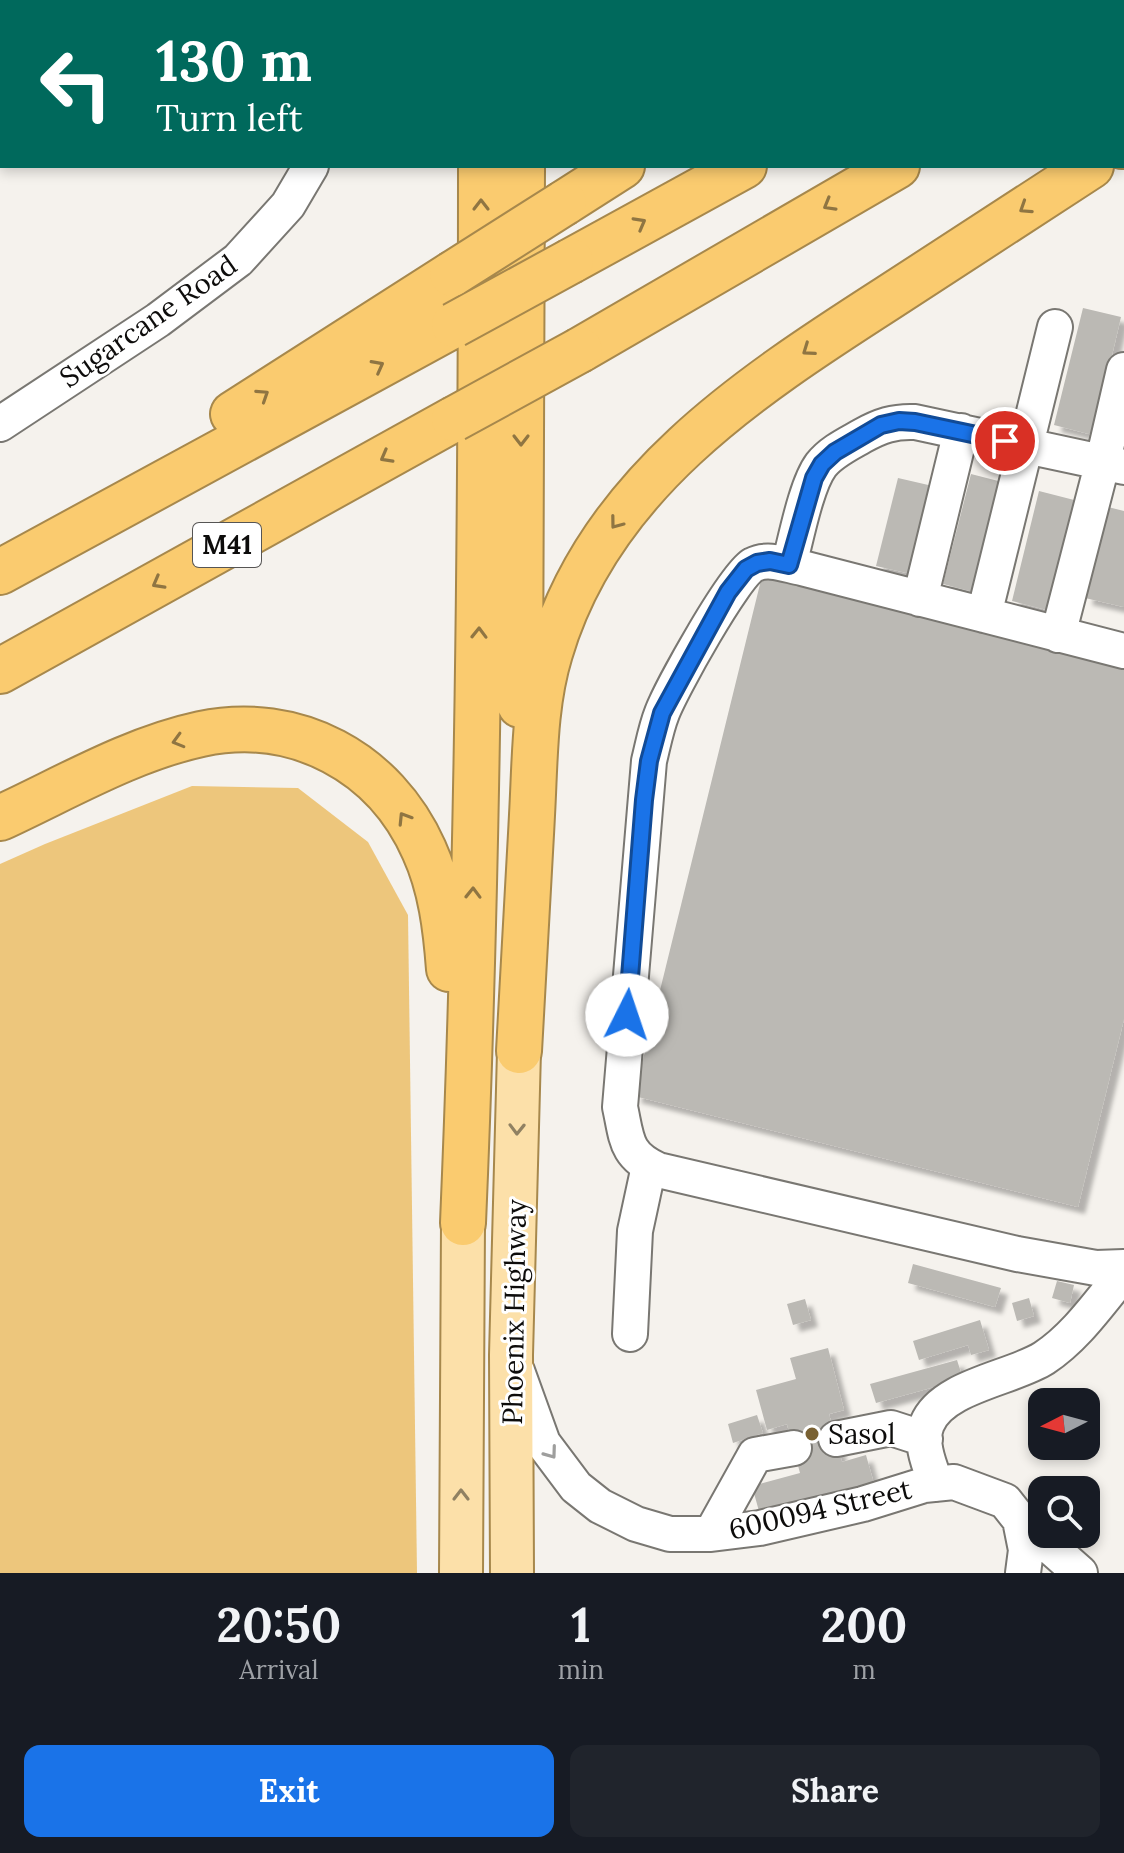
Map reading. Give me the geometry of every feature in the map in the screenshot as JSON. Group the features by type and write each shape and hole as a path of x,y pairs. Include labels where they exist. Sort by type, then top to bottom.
{"highway":[{"path":"463,1223 481,499 481,168"},
{"path":"519,1051 522,168"},
{"path":"62,536 129,481 619,168"},
{"path":"0,572 740,168"},
{"name":"M41","path":"0,671 580,350 894,168"},
{"path":"519,1051 538,713 549,655 566,605 594,552 651,477 710,423 809,349 1088,168"},
{"path":"0,818 144,751 202,734 252,728 303,737 353,761 395,802 424,850 445,917 455,1033 463,1223"}],"main road":[{"name":"Phoenix Highway","path":"512,1573 511,1355 519,1051"},
{"name":"Phoenix Highway","path":"461,1573 463,1223"}],"street":[{"name":"Sugarcane Road","path":"0,424 158,320 238,260 288,205 310,168"},
{"path":"984,615 1055,327"},
{"path":"1058,635 1114,464 1124,370"},
{"path":"789,565 814,478 822,464 835,452 881,425 899,421 961,431 1114,464"},
{"path":"920,599 961,431"},
{"path":"1124,651 789,565 770,561 746,569 728,592 662,713 649,761 620,1107 631,1150 649,1166 1017,1254 1124,1270"},
{"path":"630,1334 635,1231 649,1166"},
{"path":"936,1484 925,1439 927,1424 952,1397 1040,1361 1066,1343 1124,1270"},
{"name":"600094 Street","path":"511,1355 543,1443 576,1487 600,1506 636,1524 670,1534 711,1534 760,1528 954,1482 1005,1501 1020,1520 1080,1573"},
{"path":"836,1439 891,1428 925,1439"},
{"path":"711,1534 755,1455 794,1448"},
{"path":"1020,1520 1026,1550 1023,1573"}],"shaded area":[{"path":"192,786 298,788 368,842 408,915 417,1573 0,1573 0,864"}],"building":[{"path":"1083,308 1121,317 1093,435 1054,425"},
{"path":"971,474 1010,484 981,594 943,584"},
{"path":"898,478 937,487 916,575 876,566"},
{"path":"1039,491 1078,501 1051,611 1012,601"},
{"path":"1108,507 1124,511 1124,607 1085,598"},
{"path":"762,576 1124,666 1124,1019 1078,1207 634,1096"},
{"path":"913,1264 1001,1288 995,1307 908,1283"},
{"path":"1057,1281 1074,1285 1070,1303 1052,1298"},
{"path":"1029,1298 1034,1316 1017,1321 1012,1303"},
{"path":"805,1299 811,1320 793,1325 787,1304"},
{"path":"980,1320 989,1350 971,1355 968,1345 919,1360 913,1341"},
{"name":"Sasol","path":"828,1348 844,1410 829,1414 842,1462 866,1455 876,1491 762,1522 752,1486 800,1473 787,1424 767,1430 756,1390 796,1379 790,1358"},
{"path":"957,1360 963,1379 876,1403 870,1384"},
{"path":"757,1415 763,1433 733,1443 728,1424"}],"place":[{"name":"Sasol","path":"812,1434"}],"route":[{"path":"627,1015 649,761 662,713 728,592 746,569 757,563 770,561 789,565 814,478 822,464 835,452 881,425 899,421 915,422 1005,441"}]}
